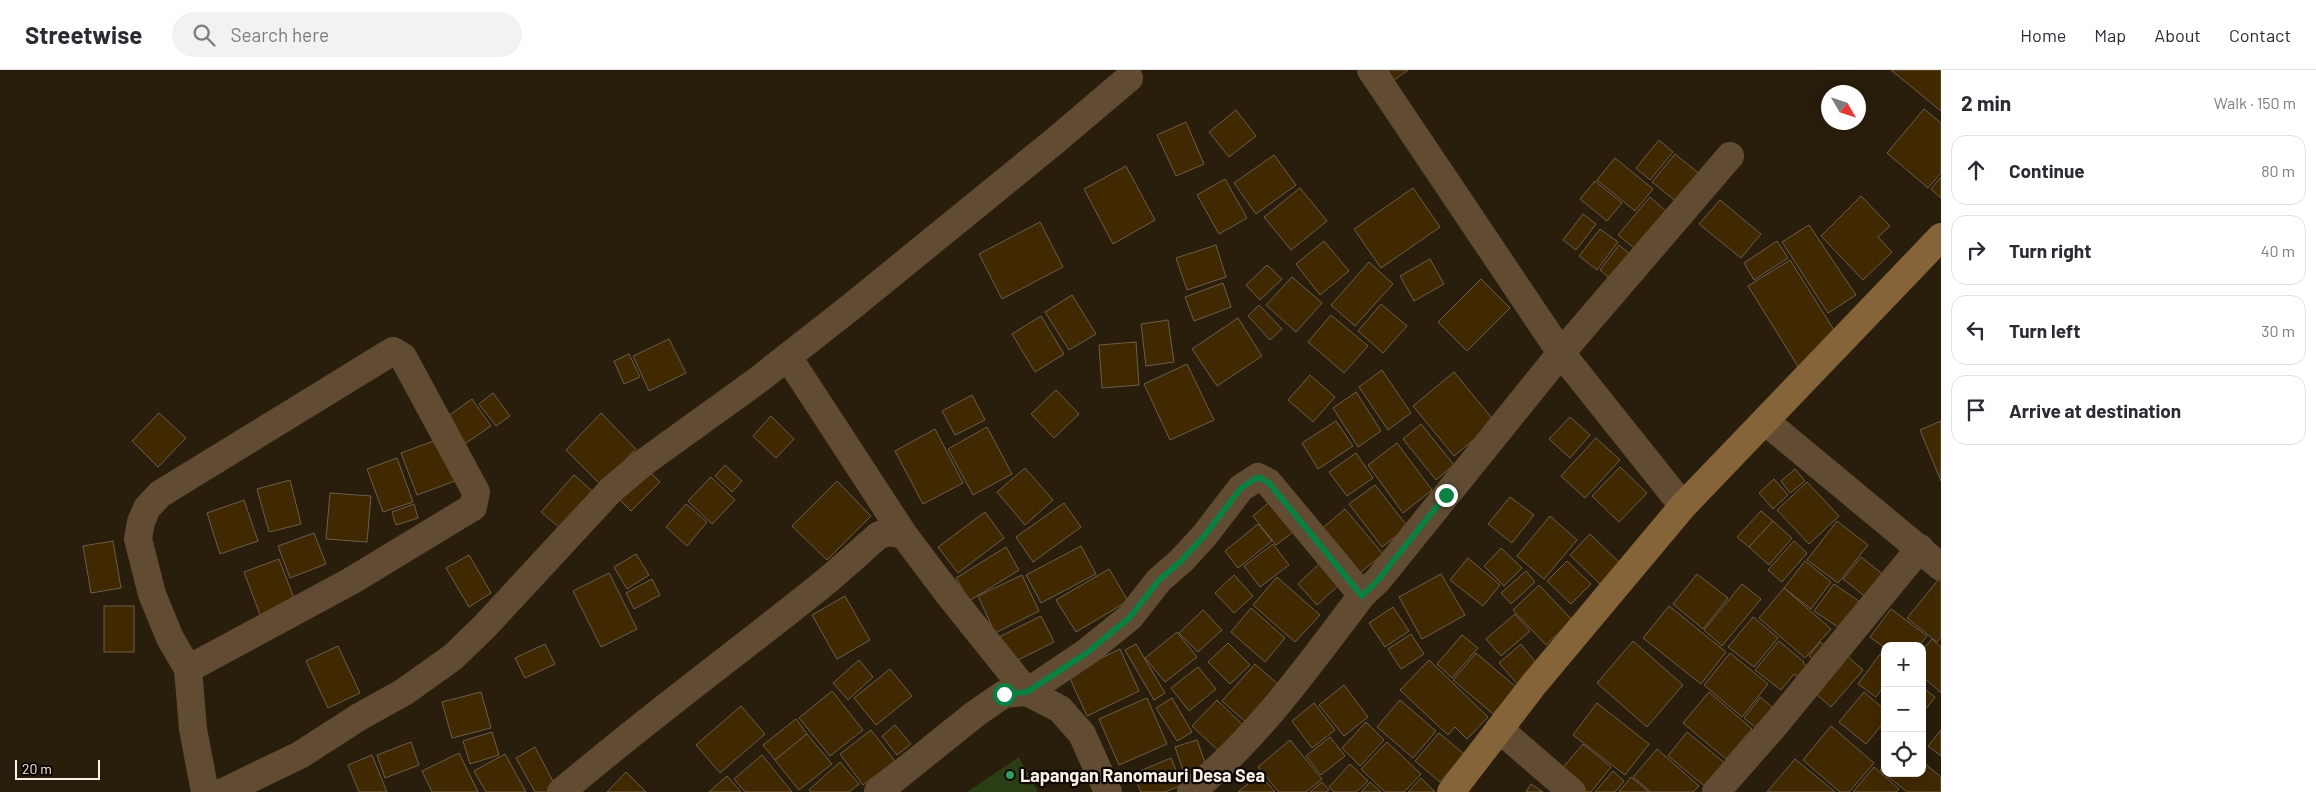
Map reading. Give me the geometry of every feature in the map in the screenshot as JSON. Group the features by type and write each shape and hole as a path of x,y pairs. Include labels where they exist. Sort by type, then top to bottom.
{"main road":[{"path":"1451,792 1595,610 1683,506 1941,237"}],"street":[{"path":"1372,70 1561,354 1683,506"},
{"path":"223,792 300,755 359,717 404,692 453,657 485,626 611,490 643,463 788,357 1056,140 1129,78"},
{"path":"1191,792 1232,756 1264,721 1362,596 1378,580 1561,354 1730,156"},
{"path":"188,669 352,580 473,507 476,492 403,357 398,352 393,351 160,494 147,508 140,522 138,539 152,594 170,638 188,669 193,729 205,792"},
{"path":"788,357 904,535 950,596 1027,692 1060,709 1082,734 1108,792"},
{"path":"1766,421 1941,567"},
{"path":"878,792 975,714 1004,694 1027,692 1088,652 1130,617 1159,580 1181,561 1204,536 1241,488 1258,477 1268,482 1362,596"},
{"path":"561,792 684,692 815,591 879,535 891,532 904,535"},
{"path":"1716,792 1775,726 1920,548"},
{"path":"1499,729 1572,792"}],"green space":[{"name":"Lapangan Ranomauri Desa Sea","path":"1019,757 1038,792 967,792"}],"building":[{"path":"1388,70 1408,70 1394,80"},
{"path":"1891,70 1941,70 1941,111"},
{"path":"1924,109 1941,123 1941,173 1928,188 1887,153"},
{"path":"1236,110 1256,136 1229,157 1209,132"},
{"path":"1186,122 1204,164 1176,176 1157,135"},
{"path":"1659,140 1673,152 1650,180 1636,168"},
{"path":"1675,154 1701,175 1678,203 1652,182"},
{"path":"1274,155 1296,185 1256,214 1234,183"},
{"path":"1615,158 1653,189 1635,211 1597,180"},
{"path":"1126,166 1155,220 1113,244 1084,189"},
{"path":"1941,177 1941,198 1931,189"},
{"path":"1225,179 1247,218 1219,234 1197,195"},
{"path":"1595,181 1622,203 1607,221 1580,199"},
{"path":"1300,188 1327,221 1291,250 1264,217"},
{"path":"1413,188 1440,227 1381,268 1354,229"},
{"path":"1861,196 1890,226 1878,237 1892,252 1863,280 1821,236"},
{"path":"1650,197 1675,219 1644,256 1618,235"},
{"path":"1720,200 1761,234 1741,258 1699,224"},
{"path":"1583,214 1596,224 1576,250 1563,240"},
{"path":"1040,222 1063,267 1002,299 979,254"},
{"path":"1809,225 1856,295 1828,313 1782,242"},
{"path":"1600,229 1618,242 1597,270 1579,256"},
{"path":"1324,241 1349,271 1320,295 1296,264"},
{"path":"1777,241 1788,258 1754,280 1744,263"},
{"path":"1216,245 1226,277 1187,290 1176,258"},
{"path":"1619,245 1635,258 1615,283 1600,270"},
{"path":"1430,259 1444,284 1414,301 1400,276"},
{"path":"1790,260 1841,341 1799,368 1748,286"},
{"path":"1369,262 1393,284 1355,326 1331,305"},
{"path":"1267,265 1282,279 1260,300 1246,285"},
{"path":"1292,277 1322,303 1296,332 1266,305"},
{"path":"1481,279 1510,308 1467,351 1438,322"},
{"path":"1223,283 1231,307 1194,321 1185,297"},
{"path":"1072,295 1096,334 1069,350 1045,312"},
{"path":"1381,304 1407,326 1383,353 1358,331"},
{"path":"1259,305 1282,329 1270,340 1248,316"},
{"path":"1331,315 1368,346 1344,373 1308,342"},
{"path":"1041,316 1064,354 1035,372 1012,334"},
{"path":"1238,318 1262,356 1217,386 1192,349"},
{"path":"1168,320 1174,362 1146,366 1141,324"},
{"path":"669,339 686,373 649,391 633,356"},
{"path":"1136,342 1139,385 1102,388 1099,345"},
{"path":"629,354 640,377 624,384 614,361"},
{"path":"1187,364 1214,420 1170,440 1144,384"},
{"path":"1382,370 1411,413 1388,430 1359,387"},
{"path":"1454,372 1495,422 1454,456 1413,406"},
{"path":"1310,375 1335,397 1313,422 1288,400"},
{"path":"1056,390 1079,414 1054,438 1031,414"},
{"path":"1356,392 1381,431 1358,447 1333,408"},
{"path":"493,393 510,416 496,426 479,404"},
{"path":"972,395 985,420 955,435 942,411"},
{"path":"472,399 491,426 463,445 444,419"},
{"path":"159,413 186,438 158,467 132,441"},
{"path":"601,413 636,449 601,485 566,450"},
{"path":"771,416 794,439 776,458 753,436"},
{"path":"1570,417 1590,435 1570,458 1549,439"},
{"path":"1336,421 1353,446 1318,469 1302,443"},
{"path":"1941,421 1941,481 1920,430"},
{"path":"1421,424 1454,465 1436,480 1403,439"},
{"path":"987,427 1012,474 973,495 948,449"},
{"path":"935,429 963,483 923,504 895,451"},
{"path":"1596,438 1620,460 1585,498 1561,476"},
{"path":"439,439 455,481 417,495 401,453"},
{"path":"1397,443 1432,490 1403,513 1368,465"},
{"path":"1356,453 1373,478 1347,496 1329,472"},
{"path":"397,458 413,502 383,512 367,469"},
{"path":"725,465 742,481 732,492 715,476"},
{"path":"1620,467 1647,493 1619,522 1592,496"},
{"path":"646,468 660,482 631,511 617,497"},
{"path":"1025,468 1053,500 1025,525 997,492"},
{"path":"1795,469 1805,481 1790,493 1781,481"},
{"path":"574,475 598,496 566,533 541,512"},
{"path":"711,477 735,500 712,524 688,501"},
{"path":"1774,479 1788,495 1773,509 1759,493"},
{"path":"290,480 301,524 269,532 257,489"},
{"path":"837,481 871,516 827,560 792,526"},
{"path":"1807,482 1839,516 1809,544 1777,510"},
{"path":"1375,485 1408,527 1382,547 1349,504"},
{"path":"330,493 371,496 367,542 326,539"},
{"path":"1510,497 1534,515 1512,543 1488,524"},
{"path":"1273,499 1297,529 1276,545 1253,516"},
{"path":"244,500 258,541 220,554 207,513"},
{"path":"1064,503 1081,527 1033,562 1016,537"},
{"path":"414,504 418,518 396,525 392,512"},
{"path":"686,504 707,522 687,546 666,527"},
{"path":"1345,509 1383,554 1356,576 1318,532"},
{"path":"1761,511 1773,521 1749,547 1737,537"},
{"path":"985,512 1004,538 958,573 938,547"},
{"path":"1550,516 1577,540 1544,579 1517,556"},
{"path":"1773,521 1792,538 1769,565 1749,547"},
{"path":"1837,521 1868,545 1838,583 1807,560"},
{"path":"1258,524 1272,541 1238,568 1225,551"},
{"path":"314,533 326,564 290,578 278,546"},
{"path":"1590,534 1622,565 1602,586 1570,555"},
{"path":"113,541 121,588 91,593 83,546"},
{"path":"1794,541 1807,553 1782,582 1768,570"},
{"path":"1273,544 1289,565 1260,587 1244,566"},
{"path":"1081,546 1096,574 1041,603 1026,575"},
{"path":"1006,547 1019,570 969,601 956,578"},
{"path":"1501,548 1522,568 1504,586 1484,566"},
{"path":"636,554 649,575 627,589 614,567"},
{"path":"469,555 491,593 469,607 446,568"},
{"path":"1861,557 1885,576 1867,598 1843,579"},
{"path":"1468,558 1500,585 1483,606 1450,580"},
{"path":"279,559 297,606 262,620 244,572"},
{"path":"1567,561 1591,584 1571,604 1547,581"},
{"path":"1805,561 1831,582 1811,609 1784,588"},
{"path":"1321,562 1341,583 1317,605 1298,584"},
{"path":"1109,569 1128,601 1076,632 1056,600"},
{"path":"1526,571 1535,582 1511,604 1501,593"},
{"path":"609,573 637,629 601,647 573,591"},
{"path":"1441,574 1465,615 1422,639 1399,597"},
{"path":"1697,574 1728,598 1703,629 1673,604"},
{"path":"1022,575 1039,611 995,633 978,596"},
{"path":"1234,575 1253,596 1234,613 1215,593"},
{"path":"1277,577 1320,615 1295,642 1253,605"},
{"path":"652,579 660,595 634,609 626,593"},
{"path":"1939,579 1941,581 1941,637 1937,642 1907,618"},
{"path":"1742,584 1761,599 1722,646 1704,630"},
{"path":"1834,584 1863,604 1844,631 1814,611"},
{"path":"1539,585 1572,620 1546,645 1513,610"},
{"path":"1784,588 1831,629 1805,658 1759,618"},
{"path":"845,596 870,640 837,659 812,615"},
{"path":"104,606 134,606 134,652 104,652"},
{"path":"1669,606 1726,652 1701,684 1643,638"},
{"path":"1393,607 1409,631 1385,647 1369,623"},
{"path":"1251,608 1285,638 1265,662 1231,632"},
{"path":"1891,609 1927,636 1922,642 1881,642 1881,645 1870,637"},
{"path":"1203,610 1222,630 1198,652 1179,633"},
{"path":"1515,614 1530,631 1501,656 1486,639"},
{"path":"1041,616 1054,642 1010,664 997,638"},
{"path":"1753,617 1778,638 1754,667 1728,647"},
{"path":"1177,632 1197,657 1165,682 1145,658"},
{"path":"1411,634 1424,654 1401,669 1388,649"},
{"path":"1462,635 1478,648 1452,678 1437,664"},
{"path":"1932,639 1941,647 1941,693 1926,680 1926,646"},
{"path":"1633,641 1683,685 1647,727 1597,683"},
{"path":"1779,641 1812,671 1803,682 1794,674 1781,690 1755,670"},
{"path":"1820,642 1830,649 1818,664 1809,656"},
{"path":"1228,643 1250,665 1230,684 1208,662"},
{"path":"545,644 555,664 525,678 515,658"},
{"path":"1136,644 1165,693 1154,700 1125,650"},
{"path":"1521,644 1541,669 1520,687 1499,663"},
{"path":"338,646 360,693 328,708 306,661"},
{"path":"1120,649 1139,691 1087,716 1068,674"},
{"path":"1476,653 1516,687 1493,714 1453,680"},
{"path":"1730,653 1768,684 1742,717 1704,685"},
{"path":"1846,655 1863,670 1831,707 1814,692"},
{"path":"1881,655 1881,690 1876,697 1858,684"},
{"path":"859,660 873,677 848,700 833,683"},
{"path":"1429,660 1488,717 1467,739 1455,727 1448,735 1400,690"},
{"path":"1255,664 1280,686 1247,723 1222,701"},
{"path":"1198,667 1216,689 1189,711 1171,688"},
{"path":"890,669 912,696 876,725 854,698"},
{"path":"1344,685 1368,717 1344,736 1319,705"},
{"path":"1926,690 1935,697 1926,709"},
{"path":"832,691 863,730 830,756 799,718"},
{"path":"481,692 491,728 452,738 442,702"},
{"path":"1709,692 1752,729 1726,759 1683,723"},
{"path":"1864,692 1881,707 1881,726 1866,744 1839,722"},
{"path":"1760,697 1777,711 1761,732 1744,718"},
{"path":"1147,698 1167,744 1119,765 1099,719"},
{"path":"1172,698 1192,732 1177,741 1156,708"},
{"path":"1217,700 1247,729 1223,755 1192,726"},
{"path":"1400,700 1436,731 1413,758 1377,727"},
{"path":"1314,703 1335,730 1312,748 1292,721"},
{"path":"1597,703 1649,744 1625,775 1573,735"},
{"path":"741,706 765,734 720,773 696,745"},
{"path":"796,719 807,734 775,760 763,745"},
{"path":"1366,722 1384,740 1360,766 1342,748"},
{"path":"895,725 911,744 897,755 882,736"},
{"path":"1831,726 1874,763 1849,792 1840,792 1803,760"},
{"path":"871,730 895,761 863,785 840,754"},
{"path":"1941,730 1941,756 1928,746"},
{"path":"492,732 499,755 470,764 463,741"},
{"path":"1687,732 1726,764 1707,788 1668,756"},
{"path":"1439,733 1464,754 1440,782 1415,761"},
{"path":"807,734 832,764 799,790 775,760"},
{"path":"1330,737 1345,756 1321,775 1306,756"},
{"path":"1197,740 1209,774 1187,782 1175,747"},
{"path":"1290,740 1322,779 1306,792 1279,792 1258,767"},
{"path":"411,742 419,765 385,778 377,755"},
{"path":"1387,742 1421,774 1404,792 1385,792 1361,769"},
{"path":"1583,744 1611,767 1591,792 1583,792 1559,772"},
{"path":"535,747 557,789 552,792 535,792 516,758"},
{"path":"1657,749 1699,786 1693,792 1651,792 1633,777"},
{"path":"459,753 478,792 432,792 422,771"},
{"path":"505,754 526,792 486,792 474,771"},
{"path":"372,755 387,792 359,792 348,765"},
{"path":"762,755 792,792 745,792 734,779"},
{"path":"1171,758 1182,785 1165,792 1141,792 1133,774"},
{"path":"1795,759 1835,792 1767,792"},
{"path":"840,762 859,784 849,792 811,792 809,790"},
{"path":"1350,764 1368,781 1356,792 1334,792 1329,787"},
{"path":"1926,764 1941,777 1941,792 1907,792 1889,777 1926,777"},
{"path":"1874,767 1881,773 1881,777 1885,777 1899,789 1896,792 1853,792"},
{"path":"1613,771 1624,781 1615,792 1595,792"},
{"path":"626,772 646,792 607,792"},
{"path":"1260,774 1275,792 1238,792"},
{"path":"727,776 741,792 709,792"},
{"path":"1631,777 1649,792 1619,792"},
{"path":"1421,778 1435,792 1408,792"},
{"path":"1322,782 1329,790 1326,792 1310,792"},
{"path":"1370,782 1381,792 1361,792"},
{"path":"1531,784 1543,792 1526,792"}],"place":[{"name":"Lapangan Ranomauri Desa Sea","path":"1010,775"}],"route":[{"path":"1004,694 1027,692 1088,652 1130,617 1159,580 1181,561 1204,536 1241,488 1258,477 1268,482 1362,596 1378,580 1446,495"}]}
